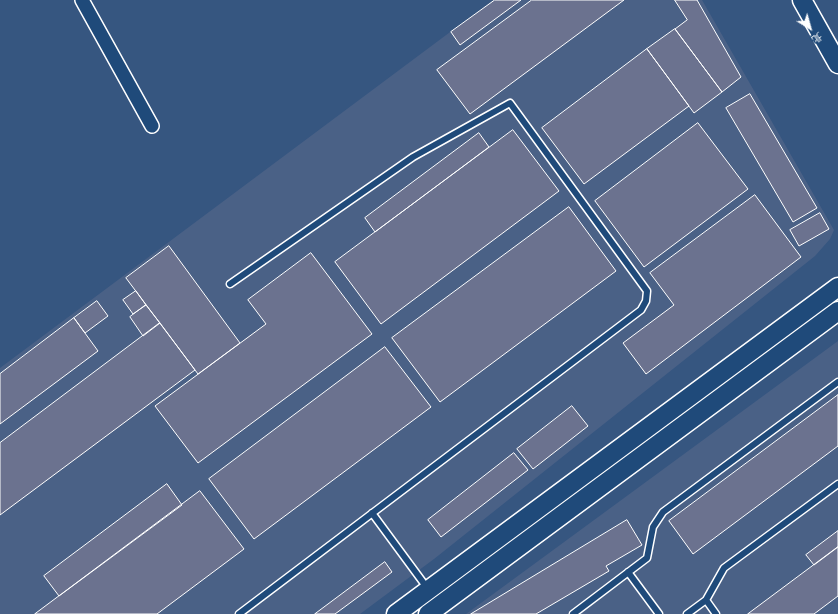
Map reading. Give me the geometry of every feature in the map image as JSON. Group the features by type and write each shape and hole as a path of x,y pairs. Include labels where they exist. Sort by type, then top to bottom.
{"street":[{"path":"82,0 152,126"},
{"path":"802,0 838,64"},
{"path":"396,614 838,287"},
{"path":"437,610 838,311"}],"lane":[{"path":"230,284 413,157 510,103 648,291 646,300 641,310 238,614"},
{"path":"573,614 647,558 653,527 663,512 838,382"},
{"path":"687,614 706,600 724,568 838,484"},
{"path":"372,513 428,590"},
{"path":"628,572 659,614"},
{"path":"706,600 716,614"}],"shaded area":[{"path":"493,0 702,0 834,230 830,239 815,256 434,559 360,614 0,614 0,368"},
{"path":"838,341 838,614 466,614"}],"building":[{"path":"495,0 521,0 460,45 451,32"},
{"path":"532,0 624,0 470,114 437,70"},
{"path":"675,0 697,0 741,77 722,92 675,29 687,20"},
{"path":"675,29 722,92 694,113 647,49"},
{"path":"647,49 689,106 584,184 542,128"},
{"path":"750,94 817,208 793,222 726,108"},
{"path":"698,123 748,189 644,267 595,201"},
{"path":"513,130 559,191 381,324 335,262"},
{"path":"479,133 489,147 375,232 365,218"},
{"path":"755,195 801,257 646,374 623,343 674,305 650,273"},
{"path":"569,207 616,271 440,402 392,338"},
{"path":"820,213 829,229 799,246 790,230"},
{"path":"169,246 240,343 198,374 126,278"},
{"path":"311,253 372,334 198,463 155,406 266,324 248,300"},
{"path":"136,291 146,305 133,314 123,300"},
{"path":"97,301 108,316 85,333 74,318"},
{"path":"146,305 160,323 143,336 130,317"},
{"path":"74,318 98,351 0,424 0,374"},
{"path":"160,323 195,370 0,515 0,443"},
{"path":"385,347 431,407 254,539 209,479"},
{"path":"838,395 838,446 693,554 669,521"},
{"path":"572,406 588,426 533,469 517,449"},
{"path":"514,453 528,470 441,537 428,520"},
{"path":"167,484 182,505 59,596 44,576"},
{"path":"200,491 244,549 157,614 35,614"},
{"path":"627,520 642,545 606,566 609,571 536,614 471,614"},
{"path":"838,531 838,547 814,565 806,555"},
{"path":"838,547 838,596 814,614 748,614"},
{"path":"385,562 392,572 335,614 315,614"}]}
